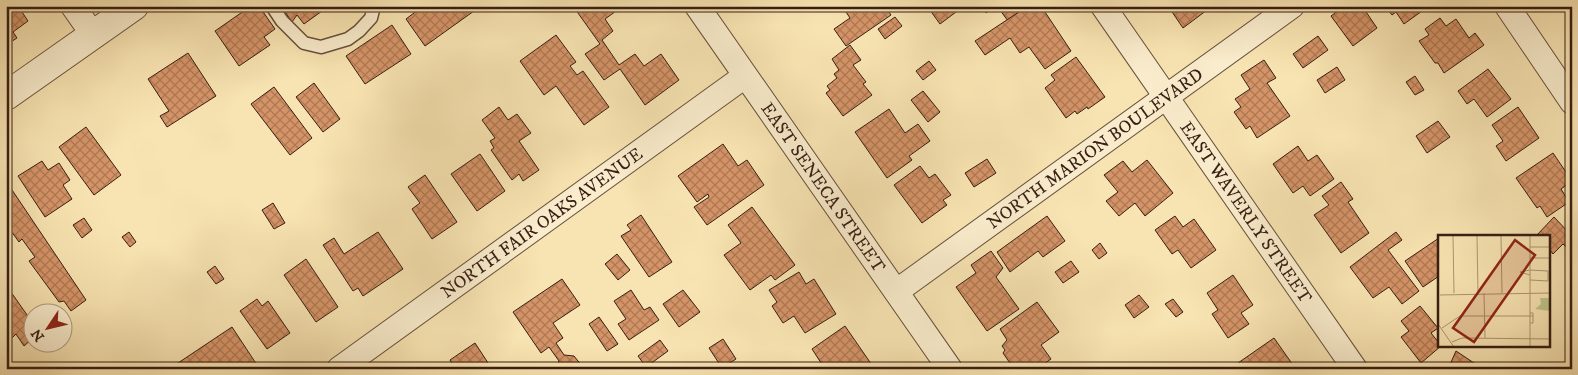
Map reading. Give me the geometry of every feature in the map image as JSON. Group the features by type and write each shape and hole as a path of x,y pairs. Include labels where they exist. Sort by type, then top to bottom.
{"street":[{"path":"73,6 94,36"},
{"path":"6,96 94,36 134,6"},
{"name":"EAST SENECA STREET","path":"697,6 950,369"},
{"name":"EAST WAVERLY STREET","path":"1103,6 1355,369"},
{"name":"NORTH MARION BOULEVARD","path":"897,291 1292,6"},
{"path":"1507,6 1572,102"},
{"name":"NORTH FAIR OAKS AVENUE","path":"338,369 745,76"}],"lane":[{"path":"272,6 282,21 304,43 321,47 348,39 359,31 371,18 374,6"}],"building":[{"path":"6,6 18,6 28,21 13,32 17,38 6,45"},
{"path":"251,6 259,6 275,29 264,37 270,45 239,66 215,31"},
{"path":"281,6 329,6 304,24 297,15 292,22"},
{"path":"423,6 481,6 425,46 406,19"},
{"path":"573,6 623,6 605,19 613,31 602,40 619,65 635,54 644,66 661,54 679,80 645,105 620,69 604,80 585,54 600,44"},
{"path":"842,6 885,6 891,15 846,46 834,29 850,18"},
{"path":"927,6 964,6 940,24"},
{"path":"981,6 995,6 986,13"},
{"path":"997,6 1028,6 1008,21"},
{"path":"1028,6 1041,6 1071,51 1045,69 1029,47 1020,53 1010,38 985,55 975,41"},
{"path":"1168,6 1205,6 1207,10 1183,28"},
{"path":"1344,6 1362,6 1377,28 1353,46 1331,16"},
{"path":"1385,6 1429,6 1404,24 1396,12 1392,15"},
{"path":"895,17 902,26 885,39 878,29"},
{"path":"1440,18 1446,26 1456,19 1469,38 1475,33 1484,45 1444,73 1419,41 1429,35 1425,29"},
{"path":"392,25 411,54 365,84 346,56"},
{"path":"556,35 576,62 570,66 577,75 583,71 609,107 584,125 556,86 544,95 520,61"},
{"path":"1318,36 1328,50 1303,68 1293,54"},
{"path":"850,45 861,60 853,65 866,82 863,84 872,95 843,116 826,93 830,90 827,86 837,78 834,74 839,70 832,59"},
{"path":"188,53 216,96 167,127 160,116 169,111 148,79"},
{"path":"1076,57 1105,97 1088,109 1087,107 1077,114 1075,111 1066,118 1045,88 1055,80 1051,75"},
{"path":"1264,60 1276,78 1267,83 1290,116 1257,138 1250,126 1246,129 1234,112 1241,107 1235,99 1250,89 1241,75"},
{"path":"929,61 936,70 923,80 916,71"},
{"path":"1337,67 1345,80 1325,93 1317,80"},
{"path":"1488,69 1511,99 1487,117 1474,99 1467,104 1458,91"},
{"path":"1415,76 1424,90 1415,95 1406,82"},
{"path":"314,83 340,119 323,132 296,97"},
{"path":"274,87 312,138 290,155 251,104"},
{"path":"923,91 940,112 928,122 911,100"},
{"path":"499,107 508,120 517,114 531,133 519,141 539,170 523,181 519,174 512,180 491,150 494,148 490,141 495,138 482,120"},
{"path":"1518,107 1539,138 1506,161 1496,146 1503,141 1492,125"},
{"path":"889,109 905,133 918,124 930,141 909,156 912,160 887,178 855,132"},
{"path":"1438,121 1450,137 1427,153 1416,136"},
{"path":"86,127 121,175 94,195 59,147"},
{"path":"723,144 738,166 747,160 764,185 707,225 694,207 709,197 708,194 697,202 678,176"},
{"path":"1298,146 1308,161 1317,155 1334,179 1310,196 1303,186 1293,193 1273,164"},
{"path":"1553,153 1572,181 1561,189 1569,202 1547,217 1540,206 1537,208 1516,178"},
{"path":"480,154 505,191 477,211 451,174"},
{"path":"987,159 996,173 974,187 965,173"},
{"path":"1147,160 1173,193 1145,216 1135,203 1119,216 1106,201 1118,192 1104,175 1123,161 1132,172"},
{"path":"42,161 48,170 59,163 70,180 63,185 72,199 45,217 18,176"},
{"path":"920,166 929,178 935,174 951,195 943,200 947,205 922,223 894,185"},
{"path":"425,175 457,222 432,239 412,209 420,203 408,187"},
{"path":"6,181 86,300 72,310 72,302 59,302 29,261 35,257 22,239 19,242 6,224"},
{"path":"1341,182 1353,199 1348,202 1369,233 1341,253 1314,215 1329,205 1322,196"},
{"path":"273,203 285,223 274,229 262,210"},
{"path":"752,207 795,265 775,280 771,275 750,290 724,255 741,243 728,225"},
{"path":"641,215 672,262 649,277 621,236 631,230 627,225"},
{"path":"1047,216 1065,241 1043,257 1038,251 1010,272 997,252"},
{"path":"1175,216 1183,227 1194,219 1216,250 1191,268 1178,250 1172,254 1155,230"},
{"path":"1554,217 1572,236 1572,253 1563,244 1553,254 1550,250 1550,235 1537,235"},
{"path":"84,218 92,230 82,238 73,225"},
{"path":"129,232 136,242 130,247 122,237"},
{"path":"378,232 403,269 363,296 358,288 353,291 323,245 334,238 344,254"},
{"path":"1396,232 1402,240 1388,250 1419,291 1402,304 1389,287 1373,298 1350,267"},
{"path":"1438,239 1438,277 1423,287 1405,261"},
{"path":"1100,243 1107,253 1099,259 1092,250"},
{"path":"991,251 1003,268 996,277 1019,309 987,331 956,287 976,273 971,265"},
{"path":"617,254 630,270 618,280 605,264"},
{"path":"306,259 338,307 316,322 284,275"},
{"path":"1071,261 1079,272 1063,283 1055,272"},
{"path":"215,266 224,279 216,284 207,272"},
{"path":"799,272 806,284 814,279 836,314 805,333 794,316 783,323 772,306 777,302 769,290"},
{"path":"1233,275 1253,305 1241,313 1249,324 1228,338 1212,314 1218,310 1207,293"},
{"path":"562,279 580,305 553,323 563,338 556,343 564,355 574,356 582,366 581,369 557,369 559,361 549,347 541,353 513,312"},
{"path":"6,285 22,308 22,343 16,334 10,340 6,336"},
{"path":"631,290 644,310 650,307 659,320 629,340 618,324 626,319 614,301"},
{"path":"683,290 700,312 679,327 663,304"},
{"path":"1139,295 1149,307 1134,318 1125,305"},
{"path":"257,299 262,306 268,301 290,333 267,349 240,311"},
{"path":"1173,299 1183,312 1176,317 1165,304"},
{"path":"1037,302 1059,332 1041,345 1051,359 1037,369 1014,369 1003,353 1005,350 1002,346 1007,340 1000,329"},
{"path":"1420,306 1438,328 1431,333 1438,342 1439,348 1421,363 1401,337 1409,331 1401,321"},
{"path":"599,317 618,344 607,351 589,324"},
{"path":"845,326 874,368 825,369 812,349"},
{"path":"232,327 257,365 251,369 169,369"},
{"path":"1274,338 1293,365 1296,363 1300,369 1242,369 1238,363"},
{"path":"723,339 736,359 722,368 709,348"},
{"path":"660,340 668,351 646,367 638,356"},
{"path":"475,343 492,369 455,369 450,360"},
{"path":"1456,351 1483,369 1448,369"}]}
